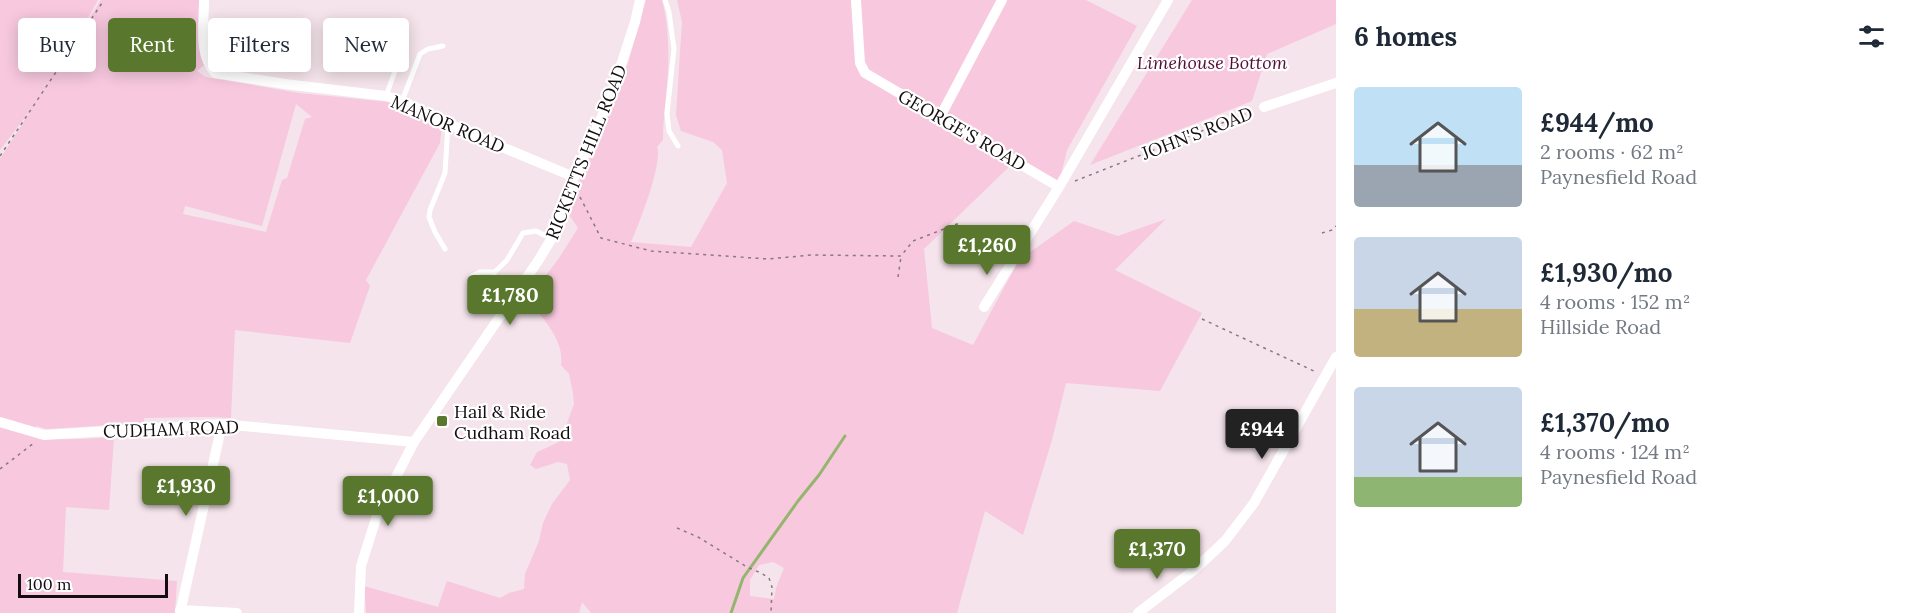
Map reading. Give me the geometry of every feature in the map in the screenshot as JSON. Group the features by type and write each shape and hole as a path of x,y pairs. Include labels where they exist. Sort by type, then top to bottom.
{"street":[{"name":"MANOR ROAD","path":"204,0 203,48 206,60 215,73 386,96 574,177"},
{"name":"RICKETTS HILL ROAD","path":"359,613 361,566 378,512 414,442 538,261 558,228 574,177 610,99 640,0"},
{"name":"GEORGE'S ROAD","path":"856,0 860,63 865,73 1059,187"},
{"path":"940,117 1002,0"},
{"path":"984,308 1059,187 1168,0"},
{"name":"JOHN'S ROAD","path":"1264,107 1336,83"},
{"path":"1138,613 1194,570 1225,541 1254,503 1336,357"},
{"name":"CUDHAM ROAD","path":"0,423 44,435 222,424 414,442"},
{"path":"222,424 180,612 237,613"}],"lane":[{"path":"665,0 674,49 668,113 669,131 678,146"},
{"path":"402,101 420,54 428,49 442,46"},
{"path":"386,96 395,72"},
{"path":"445,249 429,217 445,173 448,122"},
{"path":"494,272 483,271 474,274 470,281 472,291 479,294 488,292 494,285 494,272 507,260 523,233 536,231 552,239"}],"path":[{"path":"0,156 104,0"},
{"name":"JOHN'S ROAD","path":"1059,187 1264,107"},
{"path":"568,192 579,195 601,238 651,251 768,259 812,255 901,256"},
{"path":"898,277 901,256 913,241 957,224 1014,261"},
{"path":"1322,233 1336,226"},
{"path":"1202,319 1326,375"},
{"path":"0,469 44,435"},
{"path":"677,528 698,537 769,578 772,587 771,613"}],"green space":[{"path":"0,0 98,0 88,18 18,18 18,72 96,72 96,18 90,18 101,0 204,0 208,62 197,71 206,77 299,93 389,102 442,125 440,143 366,280 370,286 350,343 235,330 231,418 144,418 144,423 47,429 36,426 35,437 84,439 114,437 109,510 66,507 63,572 177,581 175,613 0,613 0,159 33,107 0,150","holes":["296,104 312,117 305,119 287,178 282,180 266,232 183,214 185,206 262,226"]},
{"path":"646,0 662,0 667,26 668,52 663,140 657,147 654,179 631,242 691,247 727,183 722,150 713,142 681,131 676,115 682,22 677,0 1086,0 1137,26 1067,150 1058,187 1011,165 924,249 932,328 973,345 1019,260 1074,221 1118,236 1166,219 1115,270 1202,313 1160,391 1066,383 1052,440 1023,535 985,511 957,613 591,613 582,602 579,613 366,613 364,586 438,607 447,581 500,598 524,589 525,574 539,541 543,523 552,504 570,480 567,464 558,462 536,469 530,465 537,452 557,443 574,404 569,374 561,365 560,347 546,322 528,299 578,228 570,216 570,203 608,117 629,60","holes":["773,562 784,568 774,599 750,596 750,580 759,565"]},
{"name":"Limehouse Bottom","path":"1192,0 1336,0 1336,24 1267,54 1252,101 1090,165"}],"waterway":[{"path":"731,613 743,578 845,436"}],"place":[{"name":"Hail & Ride Cudham Road","path":"442,421"}]}
